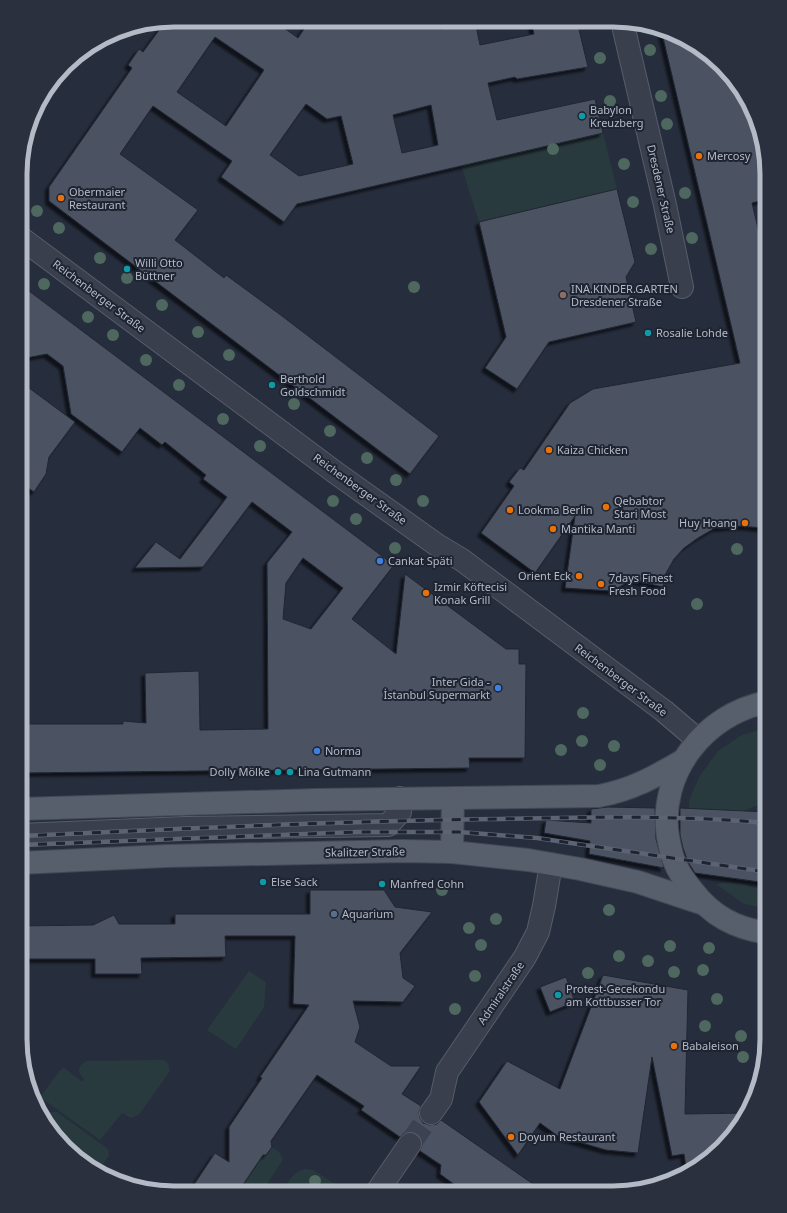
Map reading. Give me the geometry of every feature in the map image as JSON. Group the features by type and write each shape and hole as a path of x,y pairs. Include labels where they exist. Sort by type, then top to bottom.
{"main road":[{"path":"760,704 747,707 726,717 698,740 682,761 672,783 669,794 666,825 670,852 681,876 704,904 725,920 738,926 760,932"},
{"path":"27,809 400,798 599,796 618,792 648,780 682,761"},
{"path":"452,852 453,798"},
{"name":"Skalitzer Straße","path":"27,863 166,856 276,855 355,852 452,852 505,857 551,864 638,882 704,904"}],"street":[{"name":"Dresdener Straße","path":"623,27 665,205 682,287"},
{"name":"Reichenberger Straße","path":"27,242 336,473 437,545 462,560 652,702 698,740"},
{"path":"27,835 185,828 388,825 400,812 400,798"},
{"name":"Admiralstraße","path":"431,1113 441,1099 448,1072 525,957 538,932 551,864"},
{"path":"381,1186 410,1144"}],"shaded area":[{"path":"603,133 617,189 479,222 461,165"},
{"path":"760,730 760,804 736,814 689,813 689,801 699,777 718,751 742,735"},
{"path":"729,882 744,884 760,890 760,907 744,904 716,884"},
{"path":"249,971 266,982 264,1007 236,1049 207,1030"},
{"path":"164,1060 168,1063 170,1071 140,1113 131,1118 122,1113 100,1140 40,1097 63,1067 82,1082 84,1079 79,1072 79,1069 81,1065 87,1061"},
{"path":"57,1112 108,1149 109,1155 101,1167 84,1156 63,1136 57,1129 48,1113"},
{"path":"272,1147 281,1154 282,1161 266,1186 248,1186 244,1183 263,1154 266,1155"},
{"path":"301,1170 313,1170 338,1186 286,1186 294,1175"}],"building":[{"path":"161,27 164,27 283,27 298,38 305,27 440,27 440,29 449,27 476,27 480,45 534,34 532,27 578,27 588,67 517,79 515,77 488,83 497,120 595,99 603,133 297,204 284,222 221,177 232,161 153,106 120,154 198,210 175,240 224,278 226,275 282,316 439,436 410,474 49,201 49,187 132,68 128,65 139,49 143,52","holes":["215,37 264,70 226,126 177,92","306,104 327,119 341,116 353,164 299,176 270,155","431,105 438,145 402,153 393,115"]},
{"path":"663,36 678,42 703,57 730,84 749,117 759,154 760,201 752,203 760,237 760,528 740,526 715,528 684,548 674,559 665,575 663,587 632,580 612,591 565,588 575,516 535,573 481,533 514,486 509,482 520,468 524,470 570,403 593,389 740,363"},
{"name":"INA.KINDER.GARTEN Dresdener Straße","path":"617,189 635,262 626,277 636,322 549,342 517,389 485,368 506,337 479,222"},
{"path":"27,290 394,565 352,619 396,654 405,574 506,649 519,649 519,664 526,664 525,758 469,758 470,768 27,773 27,724 123,724 123,721 146,723 145,673 199,671 200,730 268,729 267,563 292,532 252,502 203,567 135,568 156,542 180,559 227,497 203,479 206,475 165,442 162,445 140,428 122,452 71,414 63,366 47,354 27,358","holes":["303,558 343,588 311,629 283,619 286,583"]},
{"path":"27,386 75,422 49,457 46,474 34,492 27,487"},
{"path":"608,807 655,808 656,839 664,868 589,854 590,841 544,833 546,820 591,823 591,809"},
{"path":"680,808 760,812 760,882 695,873 688,862 680,835"},
{"path":"310,890 384,890 395,907 432,912 400,953 403,978 415,986 403,1002 353,1001 360,1027 355,1042 391,1066 421,1066 402,1094 421,1106 419,1112 423,1123 430,1125 437,1124 441,1120 536,1186 456,1186 440,1174 441,1165 420,1151 422,1145 421,1138 417,1134 411,1132 404,1133 400,1137 361,1110 364,1106 317,1075 271,1141 272,1147 266,1155 263,1155 242,1186 193,1186 215,1153 229,1162 229,1127 262,1078 260,1077 309,1005 293,1004 295,936 225,936 226,957 141,958 142,974 95,974 95,959 27,959 27,926 93,925 114,915 119,924 175,924 175,914 310,914"},
{"path":"603,975 688,990 685,1114 740,1113 730,1129 710,1150 686,1167 684,1154 672,1156 652,1057 638,1153 606,1150 558,1136 540,1123 518,1155 479,1102 507,1061 560,1089"},
{"name":"Protest-Gecekondu am Kottbusser Tor","path":"566,977 575,1002 550,1012 540,987"}],"tunnel":[{"path":"410,1144 431,1113"}],"railway":[{"path":"27,836 320,823 440,820 634,817 734,820 760,822"},
{"path":"27,845 358,832 459,832 537,838 760,871"}],"place":[{"name":"Babylon Kreuzberg","path":"582,116"},
{"name":"Mercosy","path":"699,156"},
{"name":"Obermaier Restaurant","path":"61,198"},
{"name":"Willi Otto Büttner","path":"127,269"},
{"name":"INA.KINDER.GARTEN Dresdener Straße","path":"563,295"},
{"name":"Rosalie Lohde","path":"648,333"},
{"name":"Berthold Goldschmidt","path":"272,385"},
{"name":"Kaiza Chicken","path":"549,450"},
{"name":"Qebabtor Stari Most","path":"606,507"},
{"name":"Lookma Berlin","path":"510,510"},
{"name":"Huy Hoang","path":"745,523"},
{"name":"Mantika Manti","path":"553,529"},
{"name":"Cankat Späti","path":"380,561"},
{"name":"Orient Eck","path":"579,576"},
{"name":"7days Finest Fresh Food","path":"601,584"},
{"name":"Izmir Köftecisi Konak Grill","path":"426,593"},
{"name":"Inter Gida - İstanbul Supermarkt","path":"498,688"},
{"name":"Norma","path":"317,751"},
{"name":"Dolly Mölke","path":"278,772"},
{"name":"Lina Gutmann","path":"290,772"},
{"name":"Else Sack","path":"263,882"},
{"name":"Manfred Cohn","path":"382,884"},
{"name":"Aquarium","path":"334,914"},
{"name":"Protest-Gecekondu am Kottbusser Tor","path":"558,995"},
{"name":"Babaleison","path":"674,1046"},
{"name":"Doyum Restaurant","path":"511,1137"}]}
